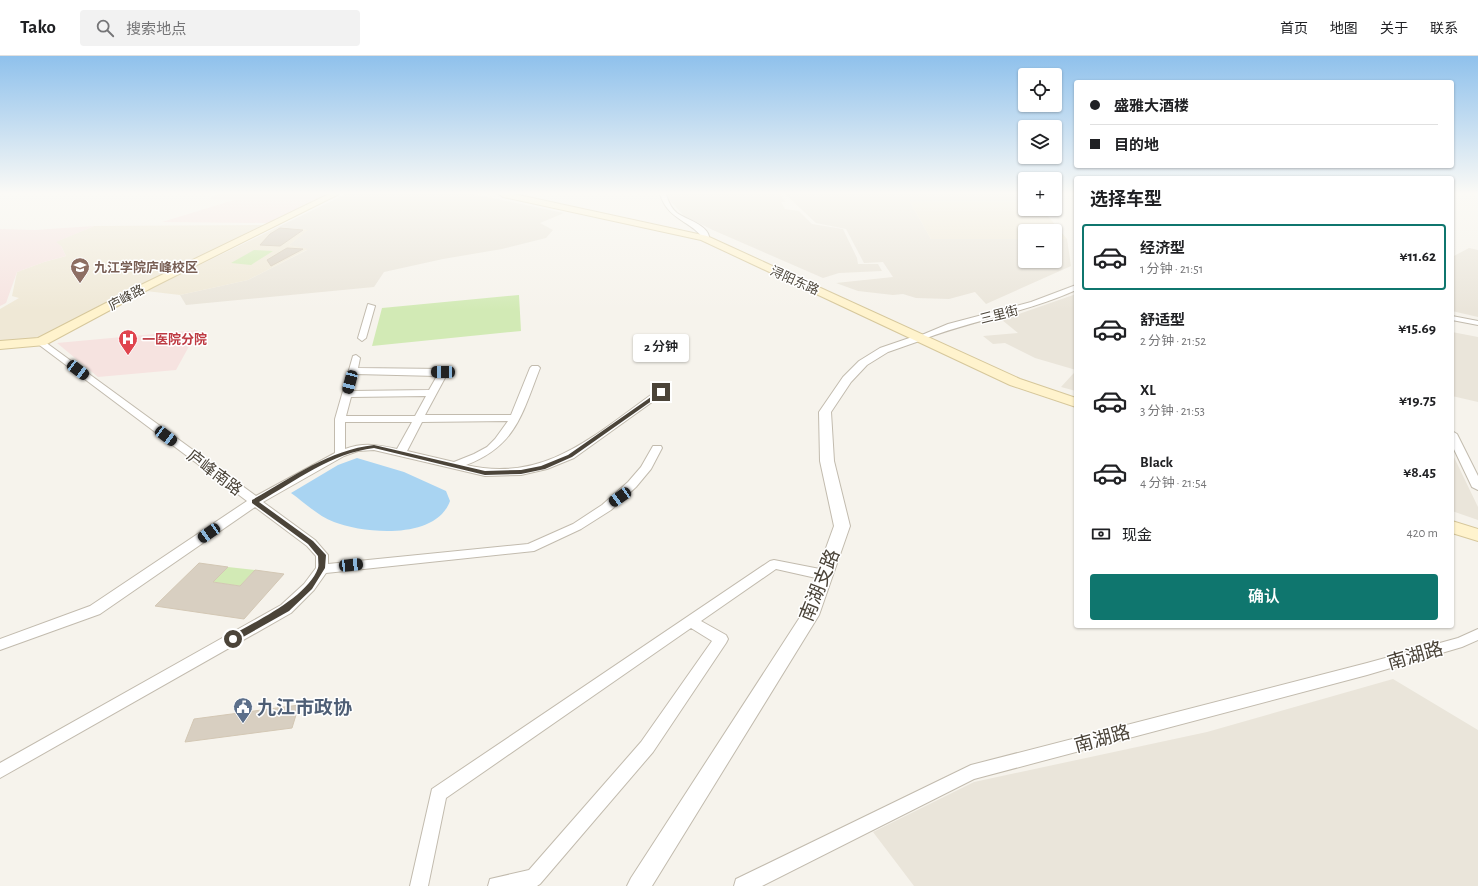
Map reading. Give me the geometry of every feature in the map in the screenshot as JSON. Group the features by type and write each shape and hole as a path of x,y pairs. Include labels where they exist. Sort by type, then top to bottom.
{"main road":[{"name":"庐峰路","path":"0,345 41,342 149,284 255,233"},
{"name":"浔阳东路","path":"678,233 707,240 921,337 1015,382 1074,402"},
{"path":"1454,528 1478,536"}],"street":[{"path":"704,233 706,234 707,240"},
{"name":"三里街","path":"921,337 961,323 1026,307 1058,296 1074,288"},
{"path":"362,338 371,306"},
{"path":"1454,318 1478,323"},
{"name":"南湖支路","path":"639,886 810,615 842,526 827,460 825,412 847,380 863,363 884,350 921,337"},
{"name":"庐峰南路","path":"41,342 311,543 322,555 322,568"},
{"path":"340,454 340,419 356,358"},
{"path":"454,466 490,450 498,443 515,418 535,368"},
{"path":"353,371 446,373 432,393 401,452"},
{"path":"0,646 95,610 254,502 340,454 370,447 401,452 485,473 521,472 558,462 570,456 661,392"},
{"path":"347,394 432,393"},
{"path":"340,419 515,418"},
{"path":"1454,438 1478,487"},
{"path":"0,771 286,608 309,587 322,568 452,554 507,551 530,548 554,539 578,526 620,497 644,472 657,448"},
{"path":"419,886 438,794 774,564 825,575"},
{"path":"497,886 534,878 647,747 721,639 691,621"},
{"name":"南湖路","path":"744,886 971,772 1367,669 1462,642 1478,634"}],"shaded area":[{"path":"0,233 78,233 56,242 61,246 66,256 17,272 6,303 0,306"},
{"name":"九江学院庐峰校区","path":"78,233 249,233 39,338 0,341 0,309 19,298 12,296 17,272 66,256 61,246 55,242"},
{"path":"266,233 305,233 289,245 308,249 248,280 180,295 146,291"},
{"path":"304,233 551,233 546,238 502,249 443,259 384,272 374,287 186,305 180,295 248,280 307,250 289,245"},
{"path":"719,233 845,233 857,258 858,264 878,264 882,271 839,273 823,278"},
{"path":"848,233 927,233 931,239 1018,239 1018,268 1062,268 1062,239 1067,239 1071,266 986,304 975,292 949,299 916,298 903,294 893,295 858,291 836,283 893,277 883,262 864,263"},
{"path":"927,233 1018,233 1018,239 931,239"},
{"path":"1062,233 1067,239 1062,239"},
{"path":"1469,248 1478,250 1478,317 1454,311 1454,256"},
{"path":"1074,295 1074,369 1035,358 1005,343 993,344 983,336 1018,333 1002,320"},
{"name":"一医院分院","path":"198,330 176,370 98,377 57,343"},
{"path":"1454,332 1478,337 1478,402 1454,396"},
{"path":"1074,373 1074,390 1061,387"},
{"path":"1454,457 1478,507 1478,520 1454,512"},
{"path":"1393,679 1478,730 1478,886 914,886 873,832 974,782 1207,732"}],"green space":[{"path":"254,250 273,251 251,265 231,263"},
{"path":"519,295 521,331 372,346 382,308"},
{"path":"228,567 255,570 240,586 213,582"}],"water":[{"path":"357,458 404,472 446,491 450,501 442,514 430,522 415,528 398,531 381,531 347,526 334,522 317,513 291,493 338,465"}],"building":[{"path":"299,233 280,246 260,245 270,234"},
{"path":"287,248 303,249 271,266 267,260"},
{"path":"199,563 228,567 213,582 240,586 255,570 284,574 244,619 155,606"},
{"name":"九江市政协","path":"299,705 292,728 185,742 194,719"}],"place":[{"name":"九江学院庐峰校区","path":"80,284"},
{"name":"一医院分院","path":"128,356"},
{"name":"九江市政协","path":"243,724"}],"route":[{"path":"233,639 286,608 309,587 322,568 322,555 311,543 254,502 314,467 340,454 358,448 374,447 384,448 485,473 521,472 543,467 570,456 661,392"}]}
